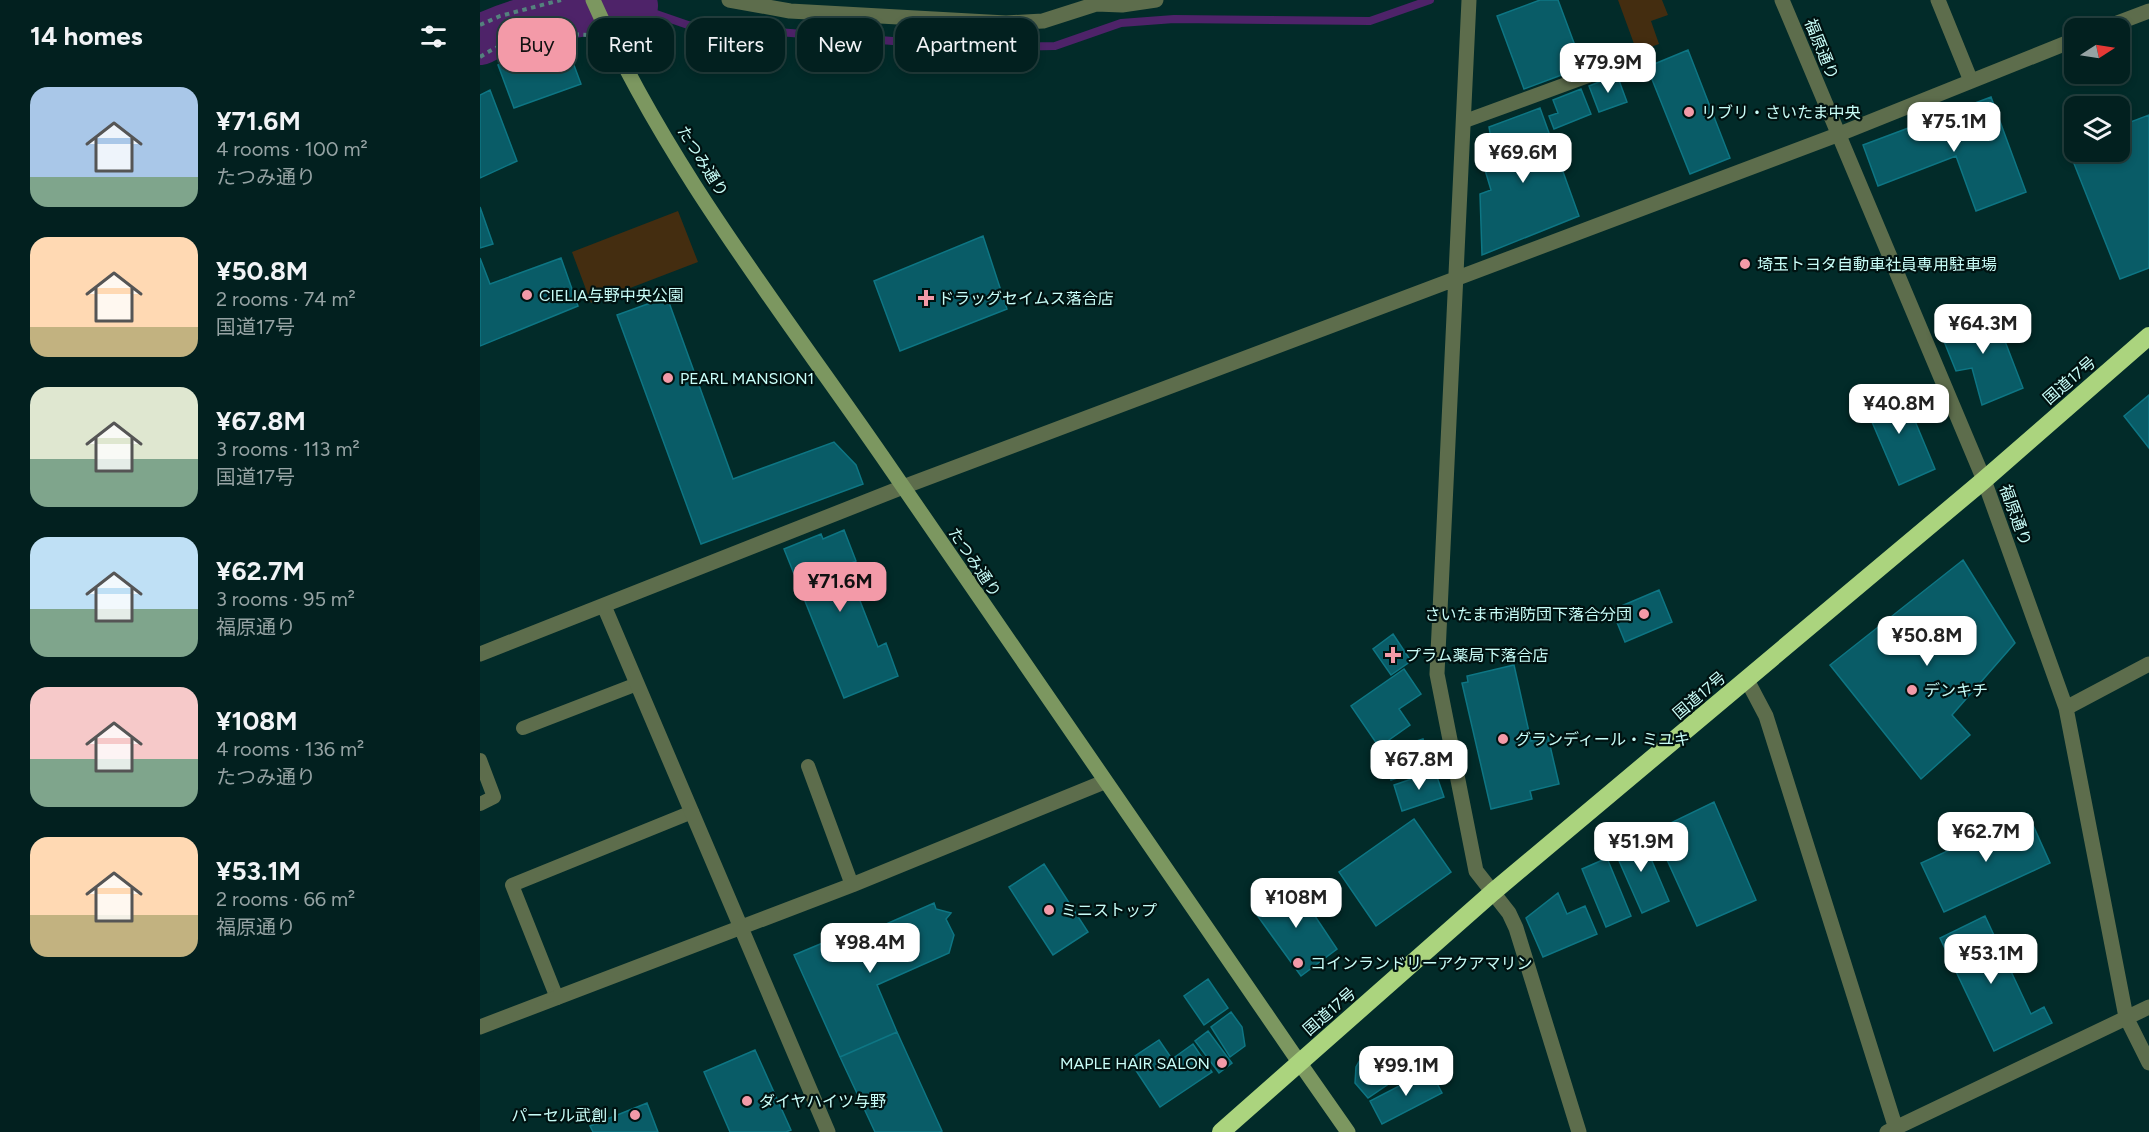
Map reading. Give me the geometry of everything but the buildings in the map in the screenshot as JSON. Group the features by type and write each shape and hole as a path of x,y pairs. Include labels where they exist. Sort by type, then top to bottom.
{"highway":[{"name":"国道17号","path":"1221,1132 1493,892 1984,480 2149,336"}],"street":[{"name":"たつみ通り","path":"593,0 606,29 696,187 1104,783 1348,1132"},
{"path":"729,0 790,11 1006,23 1043,21 1096,4 1122,5 1156,0"},
{"path":"1469,0 1437,674 1476,871 1493,892 1516,928 1579,1132"},
{"name":"福原通り","path":"1782,0 1984,480 2066,708 2126,1017 2149,1063"},
{"path":"1938,0 1971,81"},
{"path":"2130,18 2149,11"},
{"path":"480,654 903,487 1837,135 2064,44"},
{"path":"604,606 828,1132"},
{"path":"2066,708 2149,664"},
{"path":"1747,680 1766,716 1893,1131 2149,1007"},
{"path":"480,1027 852,885 1104,783"}],"lane":[{"path":"1464,121 1599,72 1637,52"},
{"path":"523,728 637,684"},
{"path":"480,760 494,797 480,804"},
{"path":"808,766 852,885"},
{"path":"557,998 512,885 692,812"}],"path":[{"path":"480,25 500,16 561,0"},
{"path":"480,57 500,44 529,35 551,33 588,35"}],"shaded area":[{"path":"1618,0 1662,0 1668,15 1651,21 1659,44 1637,52"},
{"path":"678,211 698,262 591,303 572,252"}],"waterway":[{"path":"631,0 633,6 688,25 918,43 1007,47 1055,46 1121,23 1174,19 1370,21 1430,0"},
{"path":"480,40 536,20 633,6"}],"place":[{"name":"リブリ・さいたま中央","path":"1689,112"},
{"name":"埼玉トヨタ自動車社員専用駐車場","path":"1745,264"},
{"name":"CIELIA与野中央公園","path":"527,295"},
{"name":"ドラッグセイムス落合店","path":"926,298"},
{"name":"PEARL MANSION1","path":"668,378"},
{"name":"さいたま市消防団下落合分団","path":"1644,614"},
{"name":"プラム薬局下落合店","path":"1393,655"},
{"name":"デンキチ","path":"1912,690"},
{"name":"グランディール・ミユキ","path":"1503,739"},
{"name":"ミニストップ","path":"1049,910"},
{"name":"コインランドリーアクアマリン","path":"1298,963"},
{"name":"MAPLE HAIR SALON","path":"1222,1063"},
{"name":"ダイヤハイツ与野","path":"747,1101"},
{"name":"パーセル武創Ⅰ","path":"635,1115"}]}
